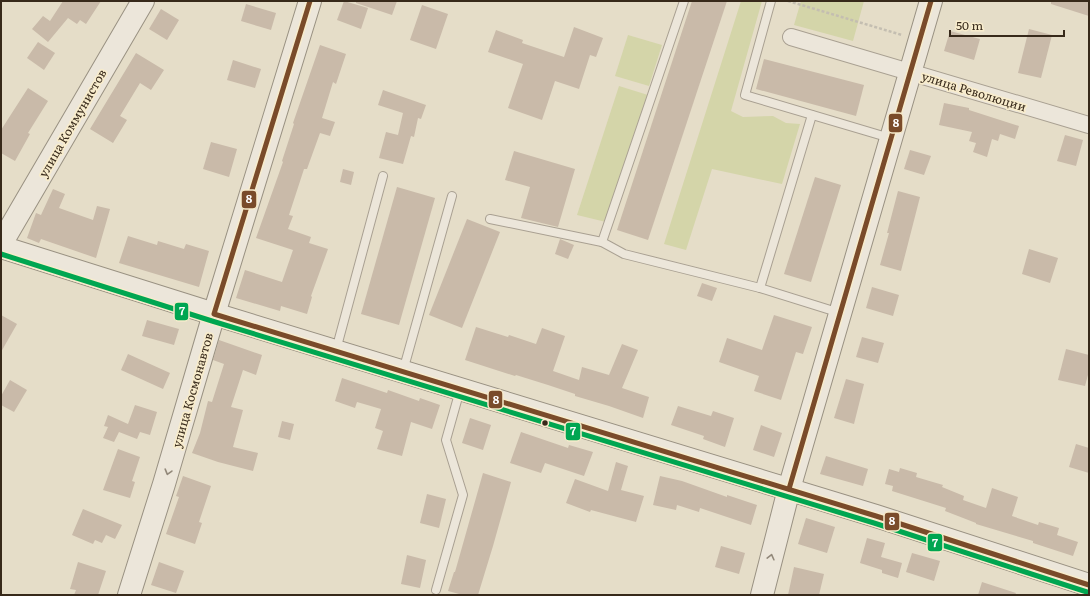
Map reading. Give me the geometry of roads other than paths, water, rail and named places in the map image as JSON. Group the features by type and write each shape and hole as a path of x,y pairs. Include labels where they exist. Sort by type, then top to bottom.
{"street":[{"name":"улица Коммунистов","path":"1,244 143,1"},
{"name":"улица Космонавтов","path":"129,595 310,1"},
{"path":"762,595 789,489 931,1"},
{"name":"улица Революции","path":"791,37 1089,125"},
{"path":"1,247 214,314 876,516 1089,585"}],"lane":[{"path":"602,242 684,1"},
{"path":"771,1 745,95 891,138"},
{"path":"760,288 812,115"},
{"path":"335,351 383,176"},
{"path":"403,372 452,196"},
{"path":"490,219 602,242 624,254 760,288 841,313"},
{"path":"436,590 463,494 446,440 460,389"}]}
